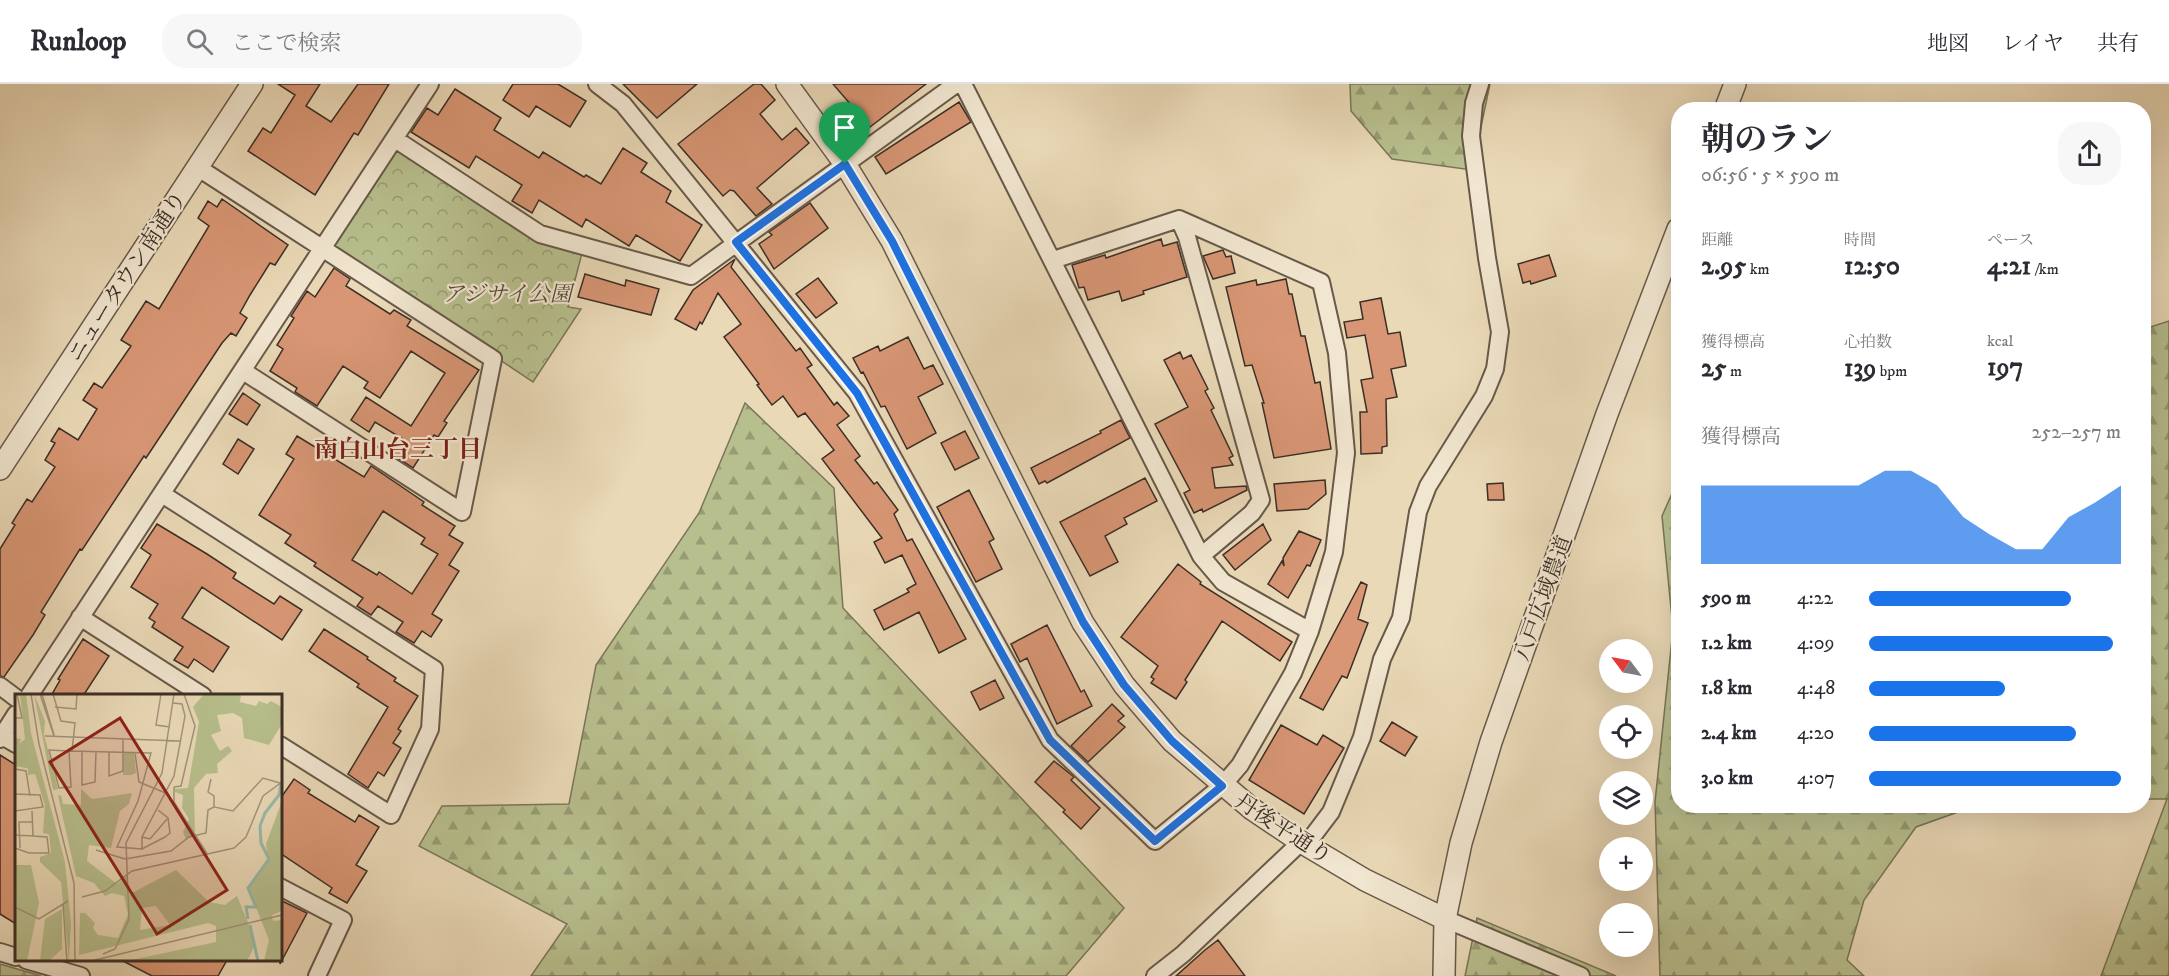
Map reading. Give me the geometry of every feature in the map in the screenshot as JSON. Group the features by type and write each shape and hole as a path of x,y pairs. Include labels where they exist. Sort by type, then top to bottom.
{"street":[{"name":"ニュータウン南通り","path":"0,469 252,84"},
{"path":"29,694 430,84"},
{"path":"597,84 623,104 857,393 1050,740 1155,841 1222,786 1240,765 1293,674 1310,631 1334,552 1346,453 1337,353 1321,282 1179,219 1053,260"},
{"name":"丹後平通り","path":"787,84 845,164 892,241 1083,622 1124,685 1172,741 1222,786 1304,844 1365,879 1445,919"},
{"path":"395,139 540,234 691,276 956,84"},
{"path":"963,84 1202,556 1222,582 1310,631"},
{"path":"1155,976 1183,954 1304,844 1331,812 1362,737 1383,659 1401,618 1419,512 1428,486 1484,396 1495,369 1500,332 1487,258 1471,136 1474,103 1480,84"},
{"path":"1728,102 1735,84"},
{"path":"197,167 493,359 462,512 243,371"},
{"path":"1179,219 1187,237 1261,500 1251,513 1202,556"},
{"name":"八戸広域農道","path":"1444,976 1445,919 1461,843 1491,742 1607,414 1671,247"},
{"path":"162,494 434,669 430,729 391,815 282,746"},
{"path":"80,617 200,694"},
{"path":"0,686 15,697"},
{"path":"6,740 15,717"},
{"path":"282,888 343,920 317,976"},
{"path":"1445,919 1581,976"},
{"path":"0,952 15,957"},
{"path":"29,961 81,976"}],"green space":[{"path":"1350,84 1490,84 1472,170 1392,159 1351,111"},
{"name":"アジサイ公園","path":"392,150 400,152 536,241 582,253 568,307 581,309 533,382 330,246"},
{"path":"2169,321 2169,976 2101,976 2167,799 2151,799 2151,327"},
{"path":"745,403 834,488 843,608 1124,908 1066,976 531,976 567,924 419,846 442,806 569,804 596,665 699,513"},
{"path":"1671,496 1671,608 1662,516"},
{"path":"1671,648 1671,813 1955,813 1916,827 1864,900 1847,960 1864,976 1660,976 1655,802"},
{"path":"1477,918 1616,976 1465,976"},
{"path":"0,964 41,976 0,976"}],"building":[{"path":"278,84 320,84 306,106 331,122 358,84 389,84 358,135 354,133 315,195 248,151 263,128 271,133 295,95"},
{"path":"513,84 558,84 586,101 570,127 536,106 529,117 503,100"},
{"path":"623,84 697,84 657,118"},
{"path":"754,84 761,84 775,100 760,114 782,140 796,128 809,143 757,188 772,204 756,216 734,191 730,190 723,196 678,144"},
{"path":"833,84 926,84 870,127"},
{"path":"455,89 501,118 494,130 539,158 543,152 584,177 586,175 601,184 623,148 647,163 641,172 671,191 666,202 702,225 680,261 636,235 629,246 586,219 582,227 539,200 532,213 512,201 522,185 476,156 469,168 411,132 427,108 438,115"},
{"path":"959,102 971,122 886,174 875,157"},
{"path":"222,199 288,245 275,265 270,263 250,295 240,313 247,318 236,336 231,333 222,343 146,458 144,456 82,550 80,549 41,612 45,615 33,635 4,677 0,676 0,549 15,525 12,523 27,499 32,502 55,467 45,460 55,443 51,441 59,428 78,440 97,409 83,400 94,383 102,388 131,346 121,340 146,301 159,309 209,226 198,218 208,201 217,207"},
{"path":"810,203 828,228 774,269 759,244 772,235 769,232"},
{"path":"1161,239 1163,246 1177,242 1187,277 1143,291 1144,294 1122,301 1119,291 1088,300 1084,287 1079,288 1072,265 1105,255 1106,258"},
{"path":"1223,250 1226,257 1231,256 1235,273 1213,279 1203,256"},
{"path":"1549,255 1556,276 1531,284 1530,281 1523,283 1518,264"},
{"path":"735,259 731,267 796,351 800,348 812,365 807,368 834,405 837,402 849,416 837,425 860,456 855,460 874,484 877,482 898,510 894,514 907,541 912,539 966,639 939,653 919,612 884,630 874,610 909,592 907,589 916,584 902,555 885,563 874,542 882,538 822,459 834,450 805,413 798,417 783,396 772,405 757,385 759,384 724,337 741,324 718,293 702,324 700,322 696,330 675,319 693,290"},
{"path":"334,268 350,279 346,286 390,314 394,310 411,320 407,326 479,370 444,421 447,423 438,437 434,435 413,468 393,455 403,439 375,422 369,432 351,420 366,397 411,426 445,373 411,351 380,398 364,388 368,382 343,366 317,406 295,392 297,388 270,371 283,349 277,345 294,318 291,316 307,291 315,297"},
{"path":"585,274 625,286 626,280 659,289 651,315 578,297"},
{"path":"818,278 837,303 816,318 796,294"},
{"path":"1286,279 1289,294 1292,294 1301,336 1305,336 1315,383 1320,382 1331,449 1274,458 1262,403 1264,403 1252,365 1245,366 1226,287 1256,280 1257,285"},
{"path":"1381,298 1388,334 1400,332 1406,366 1391,369 1397,397 1386,399 1387,446 1382,447 1382,453 1361,454 1360,412 1367,412 1361,380 1373,378 1365,335 1347,338 1344,322 1363,319 1360,302"},
{"path":"908,337 924,369 933,365 943,384 918,397 936,433 907,449 885,406 881,407 853,358 878,346 880,351"},
{"path":"1180,352 1183,359 1191,355 1208,389 1205,391 1214,408 1211,410 1233,456 1229,458 1233,465 1212,468 1215,488 1246,486 1247,490 1203,512 1202,509 1194,513 1184,493 1190,490 1155,424 1188,407 1164,360"},
{"path":"243,393 260,405 247,425 229,414"},
{"path":"1121,420 1130,438 1047,483 1045,481 1039,484 1031,468 1101,433 1100,431"},
{"path":"965,431 979,458 955,470 941,443"},
{"path":"297,436 364,477 371,466 424,502 422,505 455,526 449,535 463,543 449,565 459,571 432,614 442,620 431,637 422,631 414,643 396,632 403,622 378,606 371,615 357,606 363,598 314,566 316,563 285,543 291,535 259,515 294,459 286,454","holes":["383,511 425,538 421,544 438,554 412,594 379,572 377,575 352,560"]},
{"path":"238,439 254,449 238,474 223,464"},
{"path":"1145,478 1157,501 1124,518 1127,524 1105,536 1118,562 1090,576 1060,522"},
{"path":"1325,480 1326,494 1308,509 1277,511 1274,484"},
{"path":"1503,483 1504,500 1488,500 1487,484"},
{"path":"969,490 994,539 989,542 1002,569 976,582 937,507"},
{"path":"157,524 236,573 233,578 274,604 280,596 302,610 282,640 202,587 182,618 229,647 213,672 194,659 188,668 174,660 183,647 152,627 155,622 149,618 158,604 131,587 151,555 141,548"},
{"path":"1263,524 1271,540 1235,570 1223,555"},
{"path":"1299,531 1321,540 1310,566 1307,565 1288,598 1268,584 1282,561 1284,566 1283,558"},
{"path":"1178,564 1201,582 1200,584 1292,642 1280,661 1222,621 1185,680 1187,682 1176,699 1151,683 1154,679 1151,677 1158,666 1121,637"},
{"path":"1361,582 1367,585 1358,619 1368,623 1347,678 1342,676 1323,710 1300,698"},
{"path":"1047,625 1081,692 1084,690 1092,706 1057,724 1027,658 1020,662 1011,644"},
{"path":"324,629 368,657 367,659 396,678 394,681 418,696 398,729 401,731 393,743 401,748 384,776 378,772 368,788 348,774 388,707 357,687 359,684 309,651"},
{"path":"83,639 109,656 84,694 52,694 60,680 58,679"},
{"path":"995,680 1004,698 980,710 971,692"},
{"path":"1112,704 1124,716 1118,721 1125,727 1088,762 1071,746"},
{"path":"1392,722 1417,737 1405,756 1380,741"},
{"path":"1281,725 1317,745 1323,735 1344,748 1304,814 1249,780"},
{"path":"0,755 15,764 15,923 0,914"},
{"path":"1054,761 1074,777 1071,780 1100,808 1081,829 1063,812 1065,810 1035,782"},
{"path":"294,779 310,790 308,793 355,822 359,815 379,827 356,865 367,871 347,903 329,893 332,888 282,854 282,796"},
{"path":"282,901 307,913 282,960"},
{"path":"1218,940 1245,976 1176,976 1205,950"},
{"path":"123,961 226,961 218,976 152,976"}],"district":[{"name":"南白山台三丁目","path":"398,449"}],"route":[{"path":"845,164 892,241 1017,486 1083,622 1124,685 1172,741 1222,786 1155,841 1050,740 857,393 736,242 845,164"}]}
